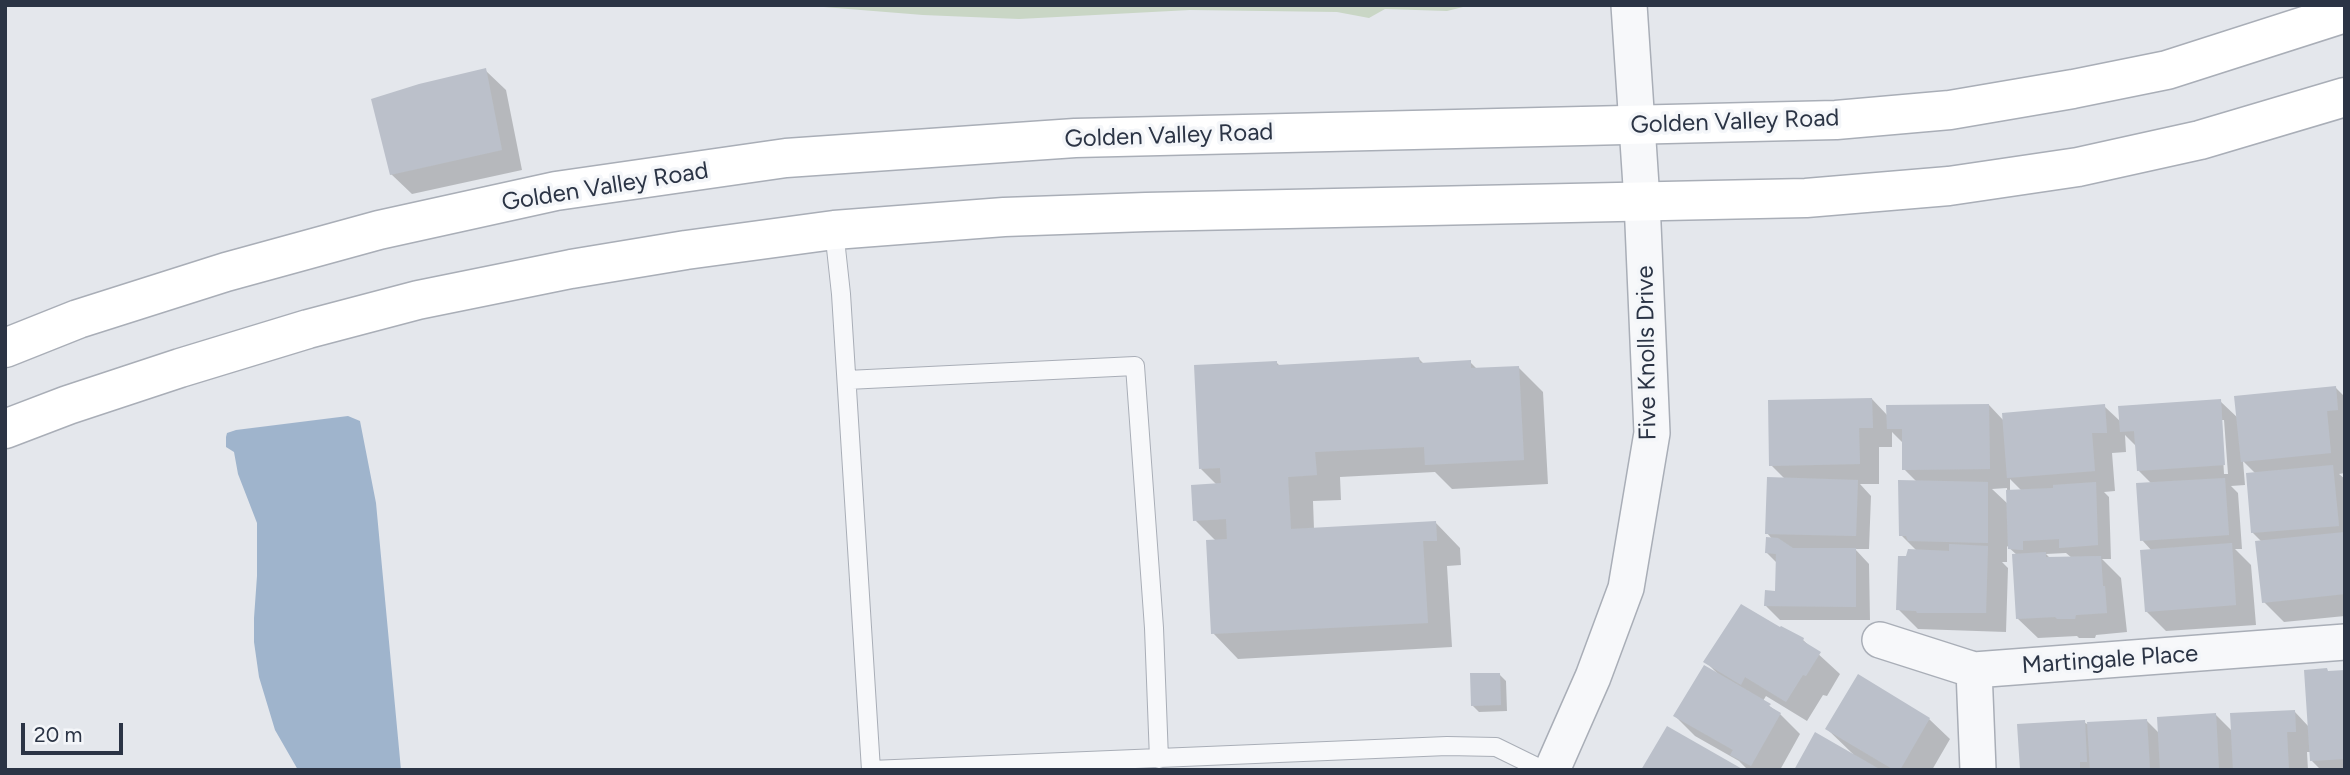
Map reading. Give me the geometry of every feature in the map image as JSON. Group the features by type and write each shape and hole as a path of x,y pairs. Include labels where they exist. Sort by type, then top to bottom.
{"main road":[{"name":"Golden Valley Road","path":"5,348 78,319 214,276 379,230 556,191 786,158 1075,138 1836,120 1950,110 2073,89 2167,69 2345,13"},
{"path":"5,429 180,368 308,329 418,300 571,269 686,250 834,230 1004,218 1146,212 1806,198 1949,186 2078,167 2200,140 2345,97"}],"street":[{"name":"Five Knolls Drive","path":"1552,770 1593,677 1626,588 1652,433 1642,201 1629,5"},
{"name":"Martingale Place","path":"1880,640 1974,670 2345,642"},
{"path":"1974,670 1978,770"}],"lane":[{"path":"834,230 847,380 871,770 1424,746 1496,747 1544,770"},
{"path":"847,380 1135,366 1154,628 1159,759"}],"green space":[{"path":"799,5 1471,5 1447,11 1385,9 1369,18 1337,12 1190,10 1019,19 923,15"}],"water":[{"path":"348,416 360,421 376,503 401,770 298,770 275,730 259,677 254,642 257,523 238,474 234,452 226,447 227,433"}],"building":[{"path":"486,68 502,150 390,175 371,99"},
{"path":"1419,357 1420,363 1471,360 1471,368 1519,366 1524,460 1425,465 1424,447 1315,452 1317,475 1288,477 1291,529 1436,521 1437,541 1423,541 1428,623 1211,634 1206,540 1227,539 1226,519 1193,521 1191,485 1221,483 1220,468 1199,469 1194,365 1277,361 1277,365"},
{"path":"2336,386 2338,410 2327,411 2331,453 2241,462 2234,396"},
{"path":"1872,398 1873,428 1859,428 1860,464 1769,466 1768,400"},
{"path":"2221,399 2225,465 2137,471 2134,431 2120,432 2118,406"},
{"path":"1989,404 1990,469 1902,470 1902,429 1887,429 1886,405"},
{"path":"2105,404 2107,433 2092,433 2095,471 2007,478 2002,413"},
{"path":"2333,465 2339,526 2251,533 2246,473"},
{"path":"1767,477 1858,480 1856,536 1765,534"},
{"path":"2225,478 2229,535 2140,541 2136,483"},
{"path":"1898,480 1988,482 1988,543 1908,541 1906,536 1899,536"},
{"path":"2096,482 2098,545 2059,548 2059,539 2023,541 2023,550 2008,549 2006,490 2053,488 2053,485"},
{"path":"2345,532 2345,594 2262,603 2255,541"},
{"path":"1766,537 1778,538 1793,548 1856,548 1856,607 1764,606 1765,590 1775,591 1776,554 1765,553"},
{"path":"2232,543 2236,605 2145,612 2140,550"},
{"path":"1949,544 1988,546 1986,613 1917,613 1896,610 1898,556 1906,556 1908,549 1949,551"},
{"path":"2046,552 2046,557 2101,556 2107,613 2076,615 2075,619 2016,619 2012,554"},
{"path":"1741,604 1804,638 1803,641 1821,652 1786,702 1745,677 1741,685 1703,662"},
{"path":"1704,665 1771,704 1769,706 1781,713 1751,766 1730,755 1733,750 1673,716"},
{"path":"2327,668 2328,671 2345,670 2345,759 2310,761 2304,670"},
{"path":"1470,673 1500,673 1501,705 1471,706"},
{"path":"1858,674 1930,718 1900,770 1894,770 1825,729"},
{"path":"2295,710 2296,732 2287,732 2289,770 2233,770 2230,713"},
{"path":"2216,713 2219,770 2160,770 2157,717"},
{"path":"2147,719 2150,770 2090,770 2087,722"},
{"path":"2085,720 2087,762 2080,762 2080,770 2020,770 2017,724"},
{"path":"1667,726 1744,770 1641,770"},
{"path":"1815,732 1881,770 1794,770"}]}
